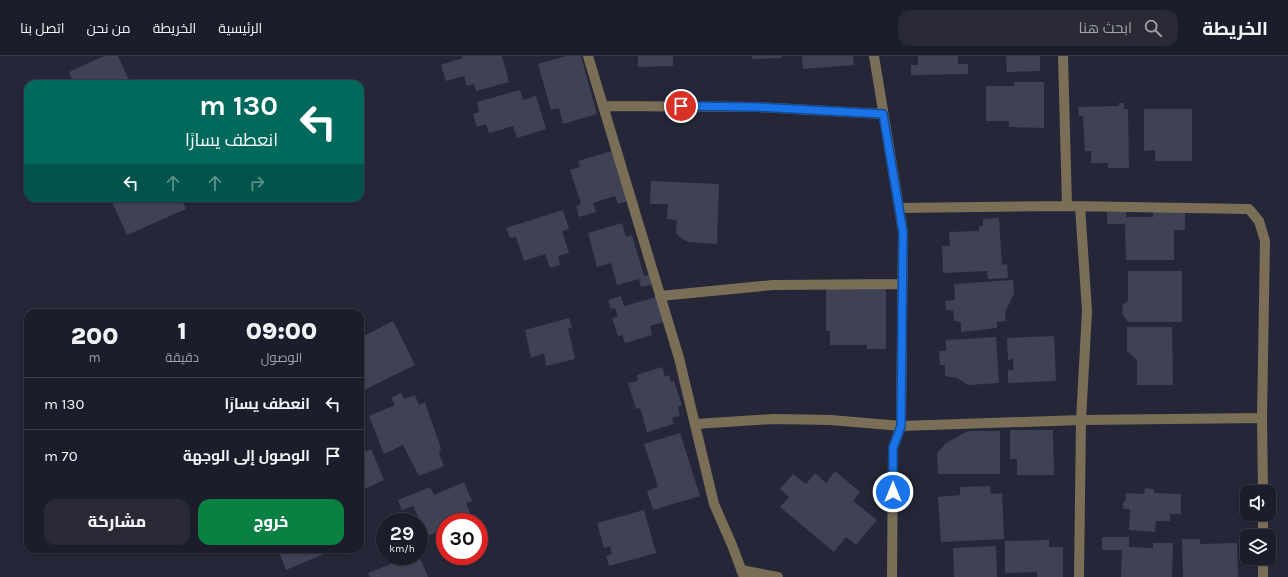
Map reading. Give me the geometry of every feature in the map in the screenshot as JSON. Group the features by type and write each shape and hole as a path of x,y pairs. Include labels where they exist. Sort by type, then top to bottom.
{"street":[{"path":"588,56 679,358 714,504 742,574 778,577"},
{"path":"874,56 903,232 901,284 901,426 893,448 892,577"},
{"path":"1063,56 1067,206"},
{"path":"604,106 757,107 883,114"},
{"path":"900,208 1080,206 1249,210 1258,221 1265,241 1262,485"},
{"path":"1079,577 1081,420 1087,311 1080,206"},
{"path":"660,296 773,284 901,284"},
{"path":"696,424 773,419 831,420 901,426 1081,420 1262,418"},
{"path":"1263,565 1263,577"}],"building":[{"path":"104,56 118,56 129,80 72,80 69,72"},
{"path":"462,56 502,56 509,82 476,91 474,84 467,86 464,76 446,81 441,65 463,58"},
{"path":"566,56 581,56 597,114 563,124 559,108 551,110 538,64"},
{"path":"638,56 673,56 673,66 638,67"},
{"path":"752,56 782,56 782,58 752,59"},
{"path":"802,56 853,56 854,65 803,69"},
{"path":"918,56 958,56 958,64 968,64 968,74 911,75 911,65 918,65"},
{"path":"1006,56 1040,56 1040,71 1007,72"},
{"path":"1014,82 1044,82 1044,128 1009,127 1009,121 986,121 986,86 1014,86"},
{"path":"520,90 523,100 536,96 546,129 517,138 513,126 489,133 486,124 477,127 473,114 479,112 477,102"},
{"path":"1119,103 1124,103 1124,109 1128,109 1129,168 1108,168 1108,163 1091,163 1091,151 1085,151 1083,116 1079,116 1078,107 1119,106"},
{"path":"1144,109 1192,109 1192,161 1155,161 1155,150 1144,151"},
{"path":"612,151 628,201 618,204 615,196 593,203 596,212 579,217 576,206 581,204 570,170 580,167 578,161"},
{"path":"651,181 719,184 717,244 689,242 682,239 676,233 677,220 667,219 668,204 650,204"},
{"path":"112,202 183,202 186,209 127,235"},
{"path":"563,210 569,229 562,231 569,253 558,256 560,265 550,268 545,254 524,261 516,237 510,238 506,228"},
{"path":"1126,211 1126,217 1153,217 1153,212 1185,211 1185,230 1174,230 1174,260 1126,260 1125,224 1107,224 1107,212"},
{"path":"999,218 1002,265 1007,264 1008,278 988,279 987,271 943,273 942,246 950,246 949,232 979,231 979,226 983,226 983,219"},
{"path":"622,223 626,237 632,235 644,276 650,275 653,284 641,287 639,279 617,285 611,263 597,267 588,233"},
{"path":"1128,271 1182,271 1182,322 1128,322 1123,315 1122,305 1128,301"},
{"path":"1013,280 1014,293 1005,313 1006,321 997,322 997,328 961,332 961,322 954,321 953,310 946,310 945,301 955,300 954,284"},
{"path":"886,286 886,349 867,349 867,345 830,345 830,331 826,331 826,287"},
{"path":"621,296 624,306 660,296 667,321 650,326 652,335 625,343 622,335 618,336 612,318 618,317 615,308 611,309 608,300"},
{"path":"569,318 572,328 568,328 575,359 546,366 544,353 531,358 525,330"},
{"path":"393,321 415,365 364,390 364,336"},
{"path":"1127,327 1172,327 1173,385 1137,385 1137,360 1127,351"},
{"path":"1054,336 1056,381 1008,383 1008,370 1014,370 1013,359 1008,360 1007,338"},
{"path":"996,337 999,383 968,385 957,378 945,376 945,365 940,365 939,351 946,351 946,340"},
{"path":"662,367 665,377 669,375 671,382 674,381 682,405 678,407 680,416 672,418 674,424 647,432 640,408 636,409 628,383 638,381 637,375"},
{"path":"401,393 404,399 415,395 419,405 425,402 441,449 439,453 444,466 419,476 403,445 384,454 369,416 395,405 391,398"},
{"path":"1010,430 1053,430 1054,475 1017,475 1017,459 1010,459"},
{"path":"968,431 1000,431 1000,474 938,474 937,453 946,443"},
{"path":"680,433 700,496 653,510 647,491 658,487 644,444"},
{"path":"364,447 366,452 371,449 384,480 364,489"},
{"path":"835,471 860,492 853,501 877,520 856,545 846,537 834,552 780,507 789,497 780,489 793,474 806,484 815,473 826,483"},
{"path":"464,482 472,501 466,503 470,513 436,513 436,532 428,536 428,513 416,513 413,506 402,510 398,500 430,487 434,495"},
{"path":"990,486 991,494 1002,493 1004,539 941,542 938,497 960,495 960,487"},
{"path":"1145,488 1154,489 1154,493 1181,494 1181,514 1170,514 1170,521 1156,521 1155,532 1129,530 1130,509 1124,509 1122,504 1126,500 1126,493 1144,494"},
{"path":"644,510 656,553 609,566 606,556 612,554 610,546 604,548 597,523"},
{"path":"1102,537 1129,537 1129,547 1153,548 1153,543 1173,543 1172,577 1121,577 1122,550 1102,550"},
{"path":"1182,539 1200,539 1200,544 1237,543 1238,577 1183,577"},
{"path":"1049,540 1049,547 1063,547 1063,577 1037,577 1037,572 1005,573 1005,541"},
{"path":"996,546 997,577 954,577 953,548"},
{"path":"280,553 326,553 286,570"},
{"path":"388,565 423,565 428,577 370,577 368,573"}],"route":[{"path":"681,106 757,107 883,114 903,232 901,284 901,426 893,448 893,492"}]}
